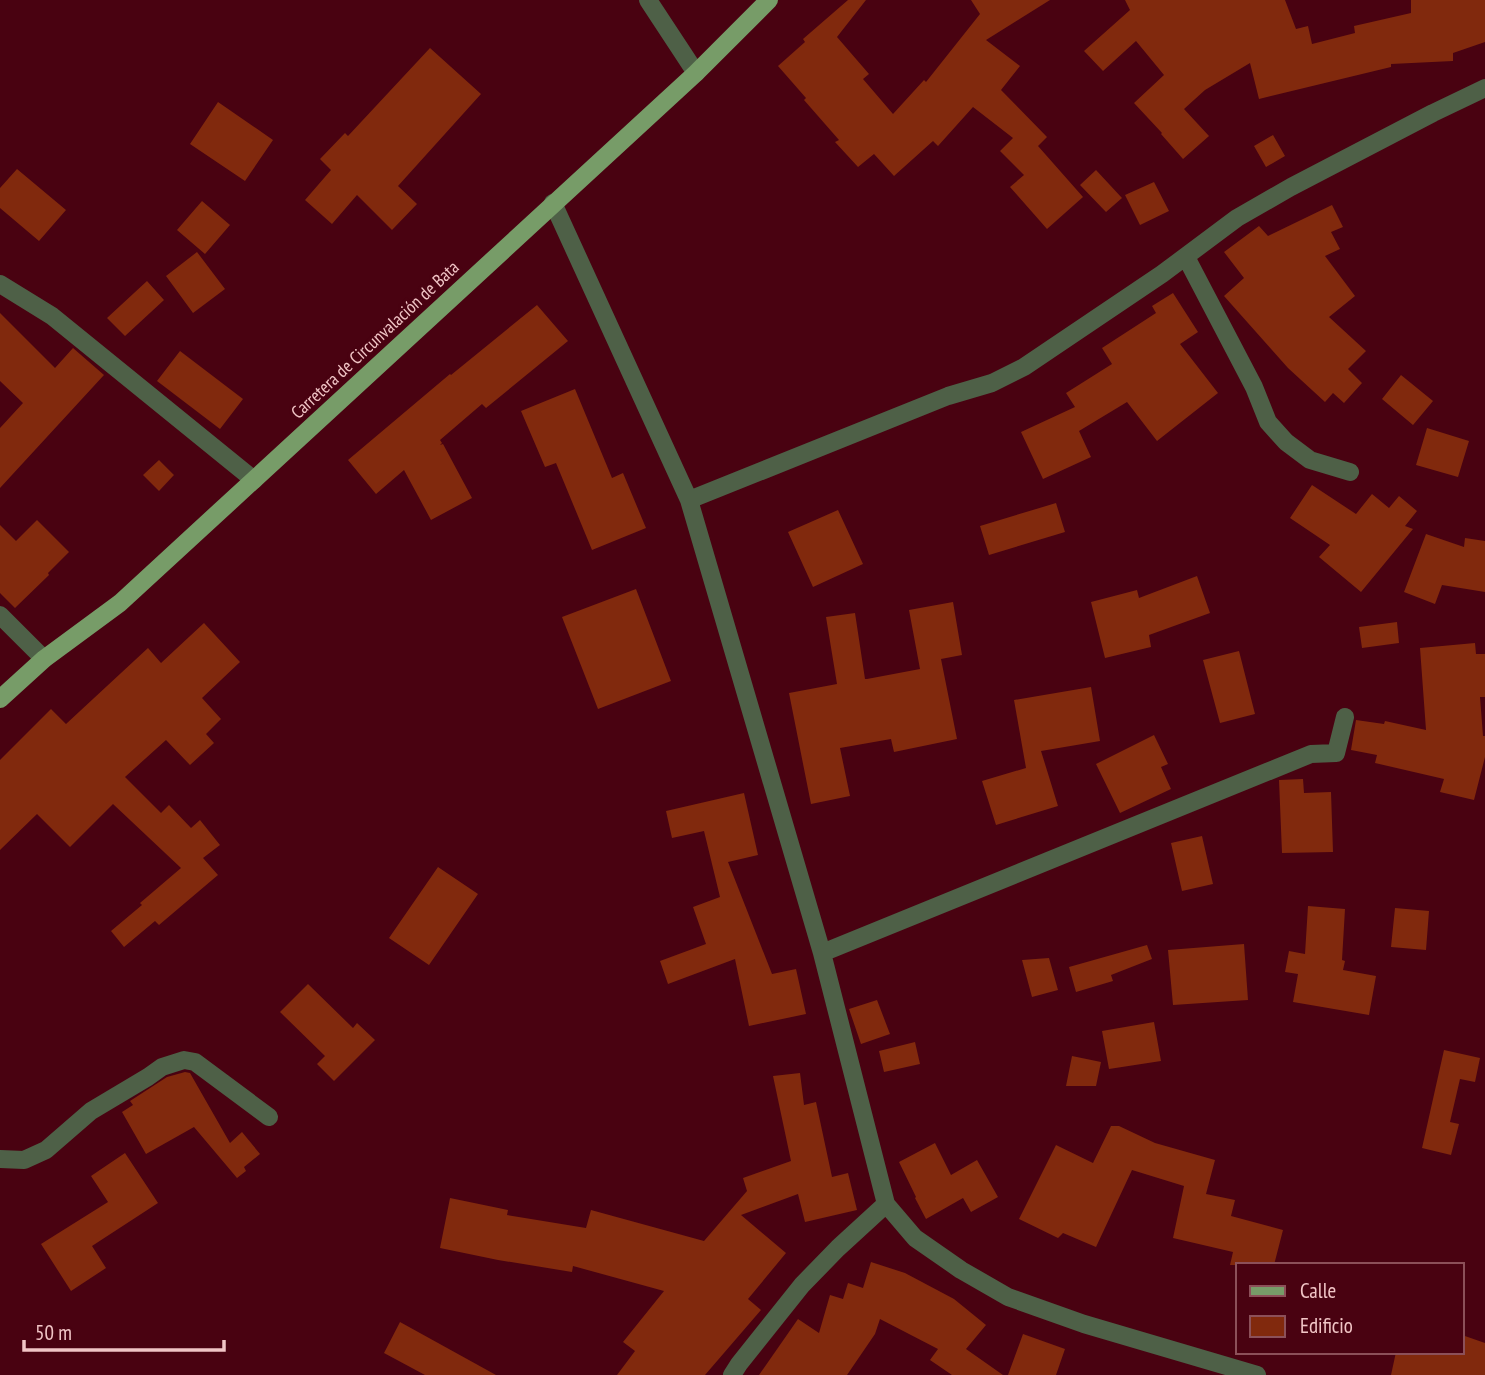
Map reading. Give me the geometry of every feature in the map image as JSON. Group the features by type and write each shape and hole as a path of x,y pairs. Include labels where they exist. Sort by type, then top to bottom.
{"main road":[{"name":"Carretera de Circunvalación de Bata","path":"0,699 44,659 120,603 696,73 769,0"}],"street":[{"path":"648,0 696,73"},
{"path":"689,500 948,396 992,383 1071,336 1186,257 1237,218 1291,187 1485,88"},
{"path":"554,203 689,500 822,953 886,1204 915,1238 961,1270 1009,1297 1084,1324 1257,1375"},
{"path":"1186,257 1254,387 1268,422 1286,442 1310,460 1350,472"},
{"path":"0,284 52,316 254,480"},
{"path":"0,615 44,659"},
{"path":"822,953 1311,754 1336,752 1345,717"},
{"path":"0,1159 24,1160 46,1150 91,1111 162,1067 184,1060 195,1062 269,1117"},
{"path":"732,1375 802,1285 886,1204"}],"building":[{"path":"848,0 866,0 837,37 869,74 863,79 893,114 924,80 926,82 980,14 971,0 1050,0 986,40 1020,66 1001,90 1047,137 1038,146 1083,197 1047,229 1010,187 1024,175 1000,151 1013,138 973,107 938,146 933,141 894,176 874,154 858,167 835,142 839,140 778,66 805,42 803,39"},
{"path":"1125,0 1285,0 1296,29 1308,26 1312,44 1355,33 1354,26 1411,13 1411,0 1485,0 1485,42 1453,53 1453,61 1391,64 1391,67 1259,99 1250,63 1205,90 1184,109 1209,136 1183,159 1134,103 1164,75 1136,41 1103,71 1084,51 1130,10"},
{"path":"430,48 481,94 398,186 417,204 392,230 357,195 332,224 305,200 331,170 320,159 345,133 348,136"},
{"path":"218,102 273,140 245,181 190,144"},
{"path":"1273,135 1285,156 1266,167 1254,146"},
{"path":"17,169 66,210 39,241 0,208 0,188"},
{"path":"1096,170 1122,198 1106,212 1080,185"},
{"path":"1154,182 1169,211 1140,225 1125,195"},
{"path":"202,201 230,225 205,254 177,230"},
{"path":"1332,205 1343,227 1331,232 1340,249 1325,256 1355,296 1329,317 1366,351 1348,369 1362,383 1344,403 1333,393 1325,402 1288,368 1224,296 1244,278 1224,252 1259,226 1268,236"},
{"path":"197,252 225,289 193,313 166,276"},
{"path":"147,281 164,300 125,336 107,318"},
{"path":"1173,293 1198,332 1180,344 1218,393 1157,441 1127,402 1079,431 1091,457 1043,479 1021,432 1075,407 1066,393 1112,364 1102,348 1156,313 1152,306"},
{"path":"537,305 568,341 486,408 482,404 440,440 440,445 443,444 472,498 431,520 404,470 376,494 348,460"},
{"path":"0,313 55,368 73,348 104,375 0,488 0,428 23,403 0,381"},
{"path":"180,351 243,399 220,429 157,381"},
{"path":"1401,375 1433,401 1413,425 1382,399"},
{"path":"575,389 612,478 623,473 646,528 592,550 556,463 545,467 521,411"},
{"path":"1427,428 1469,441 1458,477 1416,465"},
{"path":"159,460 174,475 159,491 143,475"},
{"path":"1312,485 1356,514 1372,494 1389,508 1399,496 1417,511 1405,526 1413,529 1361,592 1319,557 1330,545 1290,518"},
{"path":"1056,503 1065,532 989,555 980,526"},
{"path":"838,510 863,564 813,587 788,532"},
{"path":"37,520 69,552 15,608 0,593 0,525 16,541"},
{"path":"1426,534 1464,547 1465,538 1485,541 1485,592 1442,585 1435,604 1404,592"},
{"path":"1197,576 1210,613 1149,635 1151,647 1105,658 1091,602 1137,590 1139,598"},
{"path":"636,589 671,681 598,709 562,617"},
{"path":"953,602 962,655 941,659 957,739 894,752 891,739 840,748 850,796 811,804 789,693 837,684 826,617 855,613 867,679 920,669 909,610"},
{"path":"1397,622 1399,643 1362,648 1359,627"},
{"path":"204,623 240,662 202,698 221,719 206,734 214,743 190,765 166,740 125,777 161,813 169,805 191,828 200,820 220,845 203,858 218,875 159,925 155,921 124,947 111,931 181,868 113,804 70,847 37,814 0,850 0,760 51,709 66,724 148,648 161,663"},
{"path":"1475,643 1476,654 1485,654 1485,697 1480,697 1485,757 1474,800 1440,792 1444,779 1375,763 1377,755 1351,750 1356,720 1384,724 1385,721 1426,730 1420,648"},
{"path":"1239,651 1255,714 1220,723 1203,660"},
{"path":"1091,687 1100,741 1041,751 1058,806 996,825 982,781 1026,768 1014,700"},
{"path":"1154,735 1168,764 1161,767 1171,789 1120,813 1096,764"},
{"path":"1303,779 1304,793 1331,792 1333,852 1282,853 1279,780"},
{"path":"744,793 758,855 728,862 772,974 796,969 806,1014 749,1026 735,959 668,984 660,961 706,944 693,907 720,897 704,831 672,838 666,811"},
{"path":"1202,836 1213,884 1182,891 1171,843"},
{"path":"438,867 478,894 429,965 389,938"},
{"path":"1308,906 1345,909 1343,970 1376,976 1369,1015 1293,1002 1298,974 1285,972 1289,951 1305,954"},
{"path":"1395,908 1429,911 1426,950 1391,947"},
{"path":"1244,944 1248,1000 1173,1005 1168,950"},
{"path":"1147,945 1152,959 1111,975 1113,981 1076,992 1069,967"},
{"path":"1049,958 1058,990 1032,997 1022,960"},
{"path":"308,984 353,1028 357,1023 375,1040 334,1081 317,1064 325,1056 280,1012"},
{"path":"877,1000 890,1034 861,1044 849,1009"},
{"path":"1154,1022 1161,1061 1109,1069 1102,1031"},
{"path":"915,1042 920,1064 884,1072 879,1051"},
{"path":"1444,1050 1480,1058 1475,1082 1460,1079 1450,1122 1459,1124 1451,1155 1422,1148"},
{"path":"1072,1056 1101,1062 1096,1086 1066,1086"},
{"path":"190,1073 230,1143 242,1132 260,1154 244,1167 246,1171 237,1178 194,1127 146,1154 122,1112 133,1105 130,1101 167,1077"},
{"path":"800,1073 804,1105 816,1102 832,1177 848,1173 857,1210 805,1222 798,1194 741,1215 786,1253 748,1299 761,1310 705,1375 617,1375 635,1351 623,1342 664,1291 573,1266 572,1272 440,1248 450,1198 508,1210 507,1215 586,1228 591,1210 704,1241 747,1191 743,1178 791,1161 773,1076"},
{"path":"1111,1126 1119,1126 1155,1143 1215,1160 1206,1194 1235,1200 1231,1216 1283,1230 1275,1263 1230,1265 1233,1252 1173,1238 1184,1186 1132,1170 1096,1247 1063,1233 1058,1238 1019,1219 1056,1145 1093,1163"},
{"path":"935,1143 951,1175 977,1160 998,1197 971,1212 963,1198 926,1219 899,1162"},
{"path":"125,1153 158,1203 92,1246 106,1268 71,1291 41,1244 108,1202 91,1176"},
{"path":"871,1262 905,1273 954,1299 986,1325 966,1349 1003,1375 952,1375 930,1360 938,1349 880,1319 875,1334 847,1375 759,1375 798,1319 819,1333 830,1295 843,1299 848,1283 863,1288"},
{"path":"400,1322 496,1375 425,1375 384,1353"},
{"path":"1023,1334 1065,1349 1056,1375 1008,1375"},
{"path":"1464,1336 1485,1343 1485,1375 1391,1375 1396,1354 1464,1354"}]}
